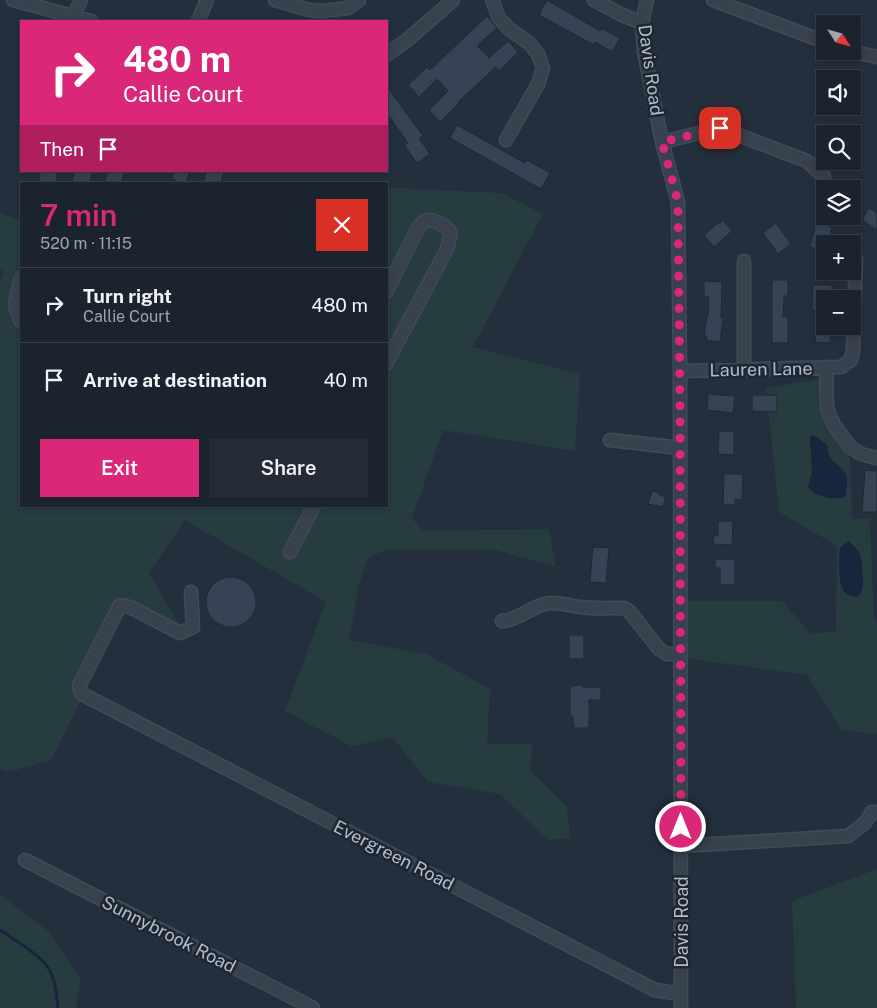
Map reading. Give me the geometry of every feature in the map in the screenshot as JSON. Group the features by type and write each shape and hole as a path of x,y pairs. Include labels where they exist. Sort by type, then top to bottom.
{"street":[{"path":"13,0 72,19 81,0"},
{"path":"198,20 207,0"},
{"path":"275,0 309,10 322,11 348,8 359,0"},
{"path":"388,54 453,0"},
{"path":"492,0 499,18 509,29 529,43 538,54 543,68 538,84 506,140"},
{"path":"594,0 642,23"},
{"name":"Davis Road","path":"647,0 642,23 644,51 662,142 678,202 681,1008"},
{"path":"713,0 816,39"},
{"path":"861,54 877,57"},
{"path":"662,142 720,128 807,161 824,177"},
{"path":"388,288 419,226 426,220 434,220 446,226 451,233 447,249 388,360"},
{"path":"744,261 744,369"},
{"name":"Lauren Lane","path":"680,371 841,367 851,360 853,350 855,280"},
{"path":"20,282 15,306 20,319"},
{"path":"826,368 827,409 834,426 850,447 861,454 877,458"},
{"path":"610,440 680,448"},
{"path":"290,552 313,507"},
{"name":"Evergreen Road","path":"191,592 193,627 180,633 130,607 120,605 78,686 82,694 655,990 681,994"},
{"path":"502,622 509,621 539,605 551,603 581,607 624,608 629,611 659,649 667,654 681,654"},
{"path":"681,846 848,836 865,824 872,812 877,812"},
{"name":"Sunnybrook Road","path":"25,860 313,1008"}],"green space":[{"path":"388,189 501,193 543,214 473,347 580,374 575,451 443,430 412,518 423,531 549,529 556,567 492,549 390,549 368,557 359,585 349,640 426,654 490,689 487,744 533,744 530,770 567,807 570,838 548,840 500,794 428,782 393,738 351,746 285,711 326,602 185,520 149,573 183,632 129,604 51,760 8,772 0,769 0,282 4,271 0,269 0,213 20,220 20,507 388,507"},
{"path":"823,379 850,459 852,519 870,518 874,619 877,620 877,734 841,730 807,675 683,658 683,601 782,601 811,634 836,631 837,546 779,512 766,388"},
{"path":"877,869 877,1008 796,1008 792,901"},
{"path":"0,894 50,933 81,979 76,1008 0,1008"}],"water":[{"path":"814,435 828,446 828,452 832,460 845,473 847,484 846,495 843,498 819,496 808,487 812,471 810,439"},
{"path":"849,541 860,553 862,565 863,586 861,593 857,597 846,593 841,582 840,549"}],"building":[{"path":"547,0 600,31 601,28 620,38 612,52 595,42 594,45 539,15"},
{"path":"487,16 497,28 478,47 489,58 508,41 518,52 499,71 496,67 458,102 440,122 429,110 448,91 437,79 419,97 408,85 427,67 430,70"},
{"path":"388,88 423,136 419,138 430,154 417,163 404,145 408,143 388,115"},
{"path":"457,125 525,163 527,160 550,173 541,189 450,138"},
{"path":"108,172 125,172 122,182 105,182"},
{"path":"174,172 190,172 187,182 177,182 172,179"},
{"path":"869,208 877,213 877,230 862,220"},
{"path":"723,220 732,231 714,247 704,235"},
{"path":"776,223 791,244 778,254 763,233"},
{"path":"816,223 816,225 832,227 830,235 816,235 816,249 810,247"},
{"path":"772,280 788,280 788,296 784,296 783,317 788,317 788,343 772,343"},
{"path":"704,281 722,282 721,318 723,318 720,342 706,340 707,336 704,336 709,297 704,297"},
{"path":"813,285 832,285 832,290 816,290 816,311 812,310"},
{"path":"816,332 816,335 831,335 830,343 815,342"},
{"path":"708,394 735,396 733,413 707,410"},
{"path":"752,395 777,395 777,412 752,411"},
{"path":"719,431 734,431 734,455 718,454"},
{"path":"865,470 877,471 877,512 862,512"},
{"path":"724,474 743,474 742,500 735,499 735,505 723,505"},
{"path":"652,491 666,497 663,507 648,504"},
{"path":"718,521 733,521 732,545 713,544 714,535 718,536"},
{"path":"593,547 609,548 606,583 590,582"},
{"path":"715,559 735,559 735,585 720,585 720,568 715,568"},
{"path":"226,577 236,577 249,584 256,597 256,607 249,620 236,627 226,627 217,623 210,616 206,607 206,597 210,588 217,581"},
{"path":"569,635 584,635 584,659 569,659"},
{"path":"583,685 583,687 601,687 601,700 589,700 589,728 574,728 573,716 570,716 570,686"}],"waterway":[{"path":"0,930 27,948 49,969 53,978 58,1008"}],"route":[{"path":"681,827 678,202 662,142 720,128"}]}
